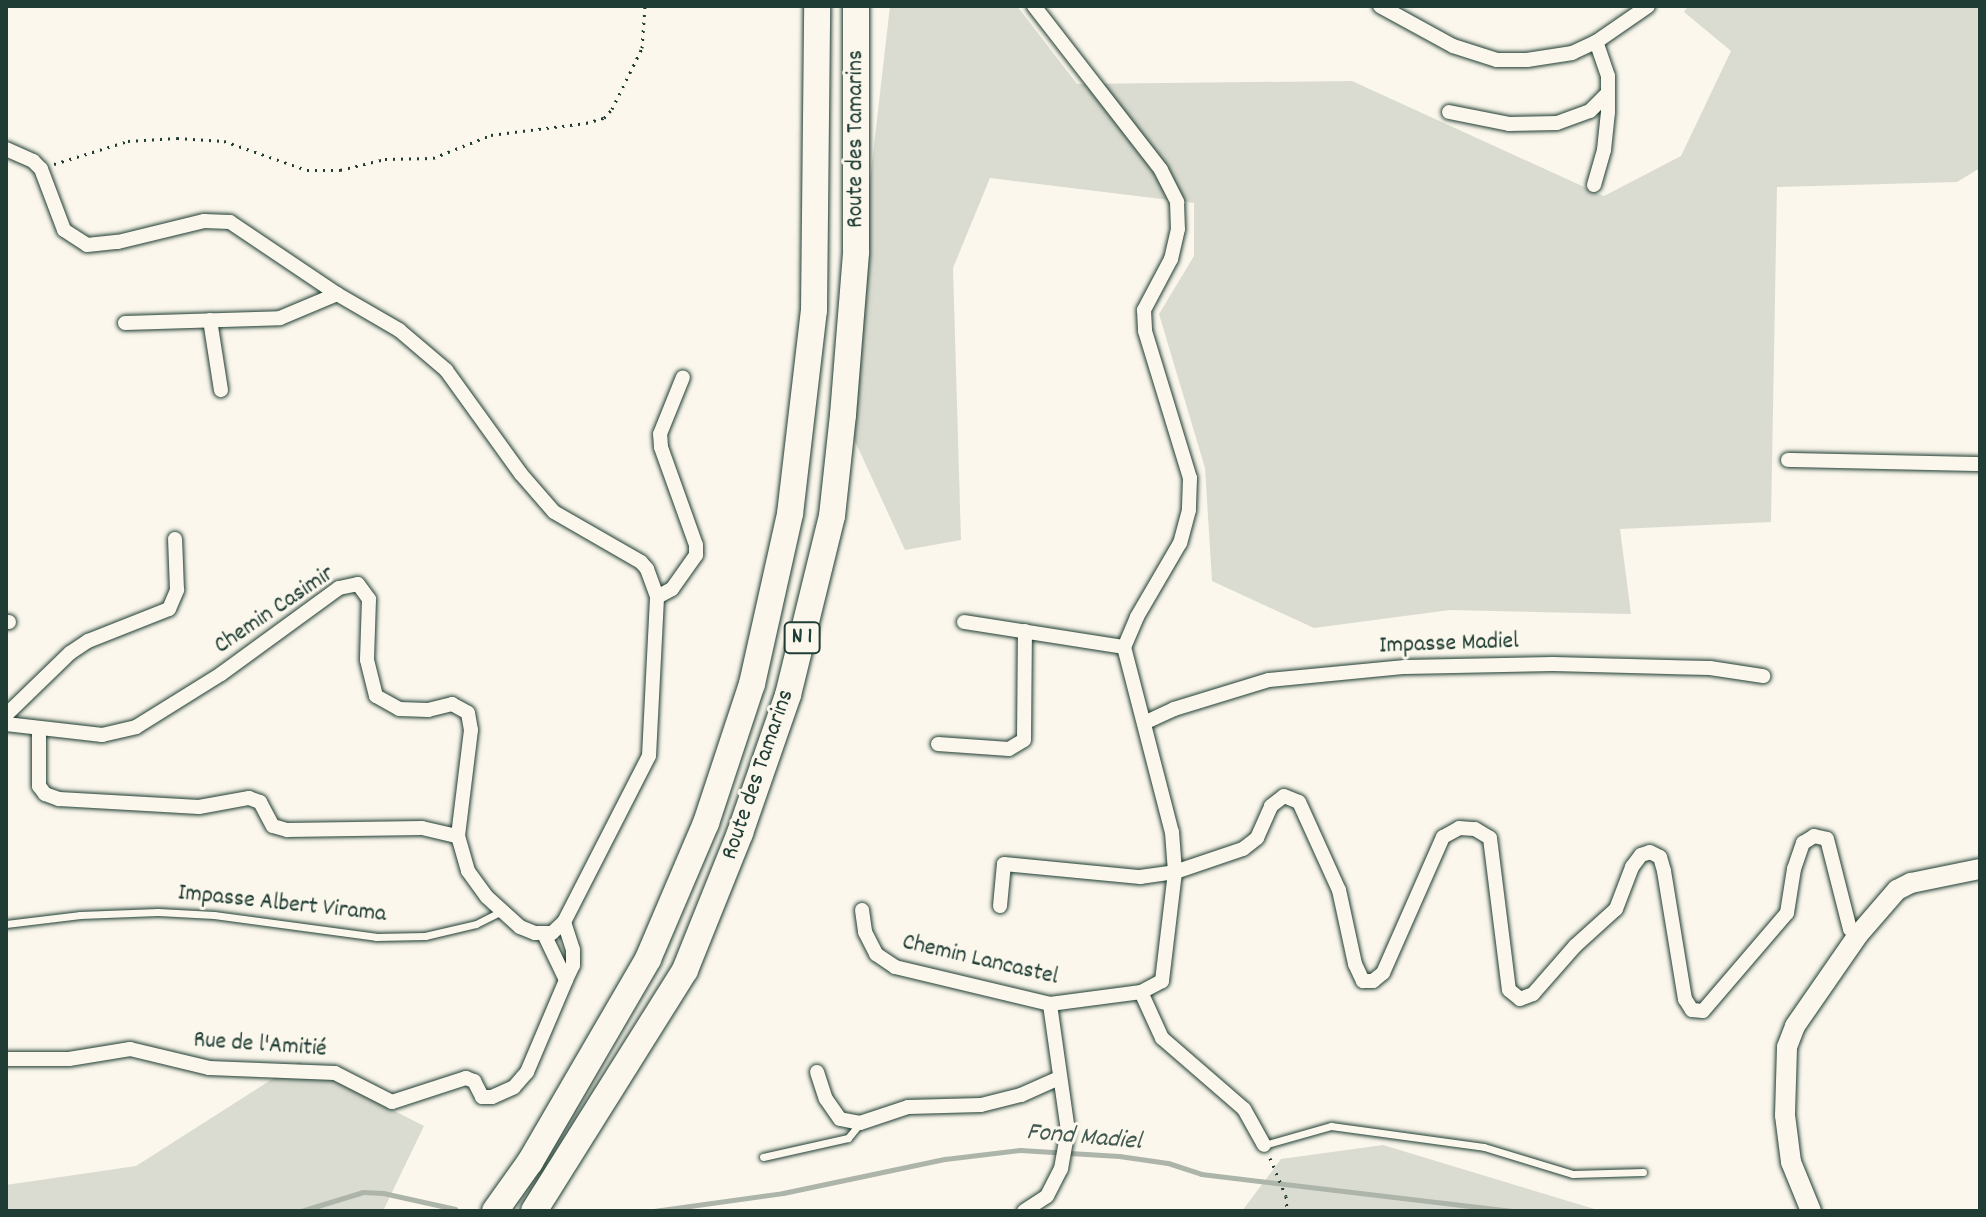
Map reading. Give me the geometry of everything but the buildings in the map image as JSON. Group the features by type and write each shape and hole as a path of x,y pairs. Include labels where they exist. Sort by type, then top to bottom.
{"highway":[{"name":"Route des Tamarins","path":"495,1211 530,1162 648,959 706,823 752,684 790,514 814,310 817,6"},
{"name":"Route des Tamarins","path":"534,1211 685,970 740,833 788,695 832,516 843,415 856,252 856,6"}],"main road":[{"path":"1811,1211 1799,1189 1788,1146 1785,1115 1787,1047 1806,1007 1858,935 1897,890 1911,883 1980,869"}],"street":[{"path":"1034,6 1161,170 1177,202 1178,229 1171,259 1144,310 1145,331 1190,478 1189,510 1180,543 1137,617 1124,647 1172,832 1175,872 1162,981 1141,992 1162,1038 1244,1109 1264,1145"},
{"path":"1380,6 1453,46 1497,60 1527,60 1572,53 1596,42 1648,6"},
{"path":"1594,185 1604,150 1608,93 1608,76 1596,42"},
{"path":"1449,112 1509,124 1557,123 1590,111 1608,93"},
{"path":"6,149 33,161 41,169 64,230 87,245 118,242 204,221 221,220 238,227 337,294 399,330 446,370 521,474 554,512 641,562 647,569 657,597 649,756 564,922 552,933 544,934 566,980"},
{"path":"125,323 280,318 337,294"},
{"path":"210,320 221,390"},
{"path":"657,597 672,589 696,555 696,545 661,447 660,434 683,377"},
{"path":"1788,460 1980,464"},
{"path":"6,715 70,653 88,641 169,609 177,590 175,539"},
{"name":"Chemin Casimir","path":"6,724 102,735 136,727 221,674 339,588 358,584 367,592 369,599 367,660 376,696 399,709 428,710 452,704 468,713 471,730 458,836 468,871 501,911 520,927 544,934"},
{"path":"964,622 1124,647"},
{"path":"938,744 1009,749 1024,740 1025,631"},
{"name":"Impasse Madiel","path":"1144,723 1174,709 1269,680 1405,667 1553,664 1710,668 1763,676"},
{"path":"39,730 39,786 45,794 59,799 199,807 249,798 260,802 273,826 287,830 422,828 458,836"},
{"path":"1000,906 1004,864 1140,877 1175,872 1243,849 1257,838 1277,799 1293,797 1299,802 1339,890 1355,964 1363,981 1373,981 1383,973 1443,837 1459,828 1475,829 1490,838 1509,990 1520,999 1533,994 1575,946 1616,909 1632,867 1641,855 1650,852 1660,857 1664,871 1685,999 1692,1010 1703,1011 1787,913 1794,869 1803,843 1814,836 1827,839 1850,929 1858,935"},
{"name":"Chemin Lancastel","path":"862,910 865,932 876,954 895,967 1050,1004 1141,992"},
{"name":"Rue de l'Amitié","path":"6,1059 69,1059 130,1049 209,1068 335,1073 392,1102 403,1101 434,1086 470,1078 482,1097 488,1098 514,1087 527,1072 573,965 573,950 564,922"},
{"path":"1024,1211 1047,1196 1061,1169 1068,1131 1050,1004"},
{"path":"817,1072 826,1099 840,1119 860,1123 908,1107 994,1102 1021,1095 1059,1078"}],"lane":[{"name":"Impasse Albert Virama","path":"6,924 80,915 158,912 227,916 362,936 425,936 476,924 501,911"},
{"path":"763,1157 848,1138 860,1123"},
{"path":"1264,1145 1331,1126 1484,1147 1573,1174 1643,1172"}],"path":[{"path":"41,169 128,141 177,138 224,141 307,170 340,170 385,159 433,158 491,135 586,123 604,118 612,109 642,48 645,6"},
{"path":"1264,1145 1286,1196 1287,1211"}],"shaded area":[{"path":"890,6 1017,6 1077,84 1352,81 1604,196 1681,156 1731,51 1684,12 1688,6 1980,6 1980,168 1957,182 1777,187 1771,522 1620,529 1631,614 1450,610 1314,628 1212,581 1205,468 1159,314 1194,256 1194,203 990,178 953,268 961,540 905,550 843,415"},
{"path":"299,1062 424,1126 383,1211 6,1211 6,1185 136,1166"},
{"path":"1383,1145 1601,1211 1242,1211 1281,1159"}],"waterway":[{"name":"Fond Madiel","path":"654,1211 783,1193 945,1159 1020,1150 1119,1156 1168,1163 1201,1174 1512,1211"},
{"name":"Fond Madiel","path":"301,1211 363,1192 383,1193 455,1209"}]}
